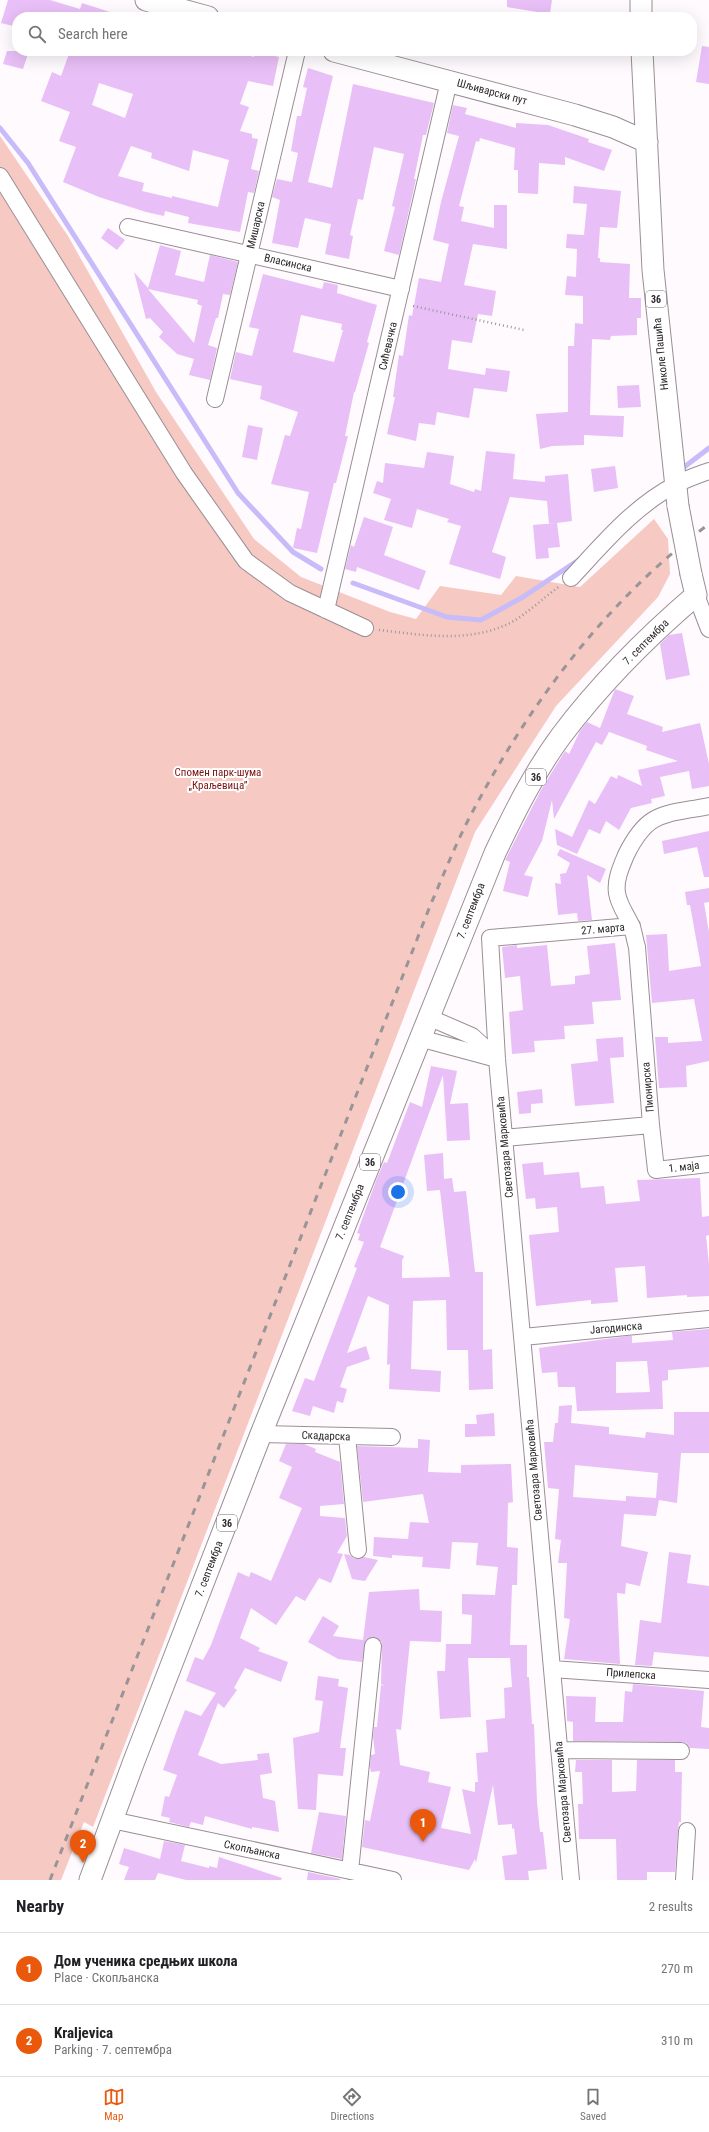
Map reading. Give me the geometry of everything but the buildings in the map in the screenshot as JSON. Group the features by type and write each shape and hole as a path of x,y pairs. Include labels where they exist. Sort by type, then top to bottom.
{"main road":[{"path":"146,0 190,12"},
{"path":"641,0 641,12"},
{"name":"Шљиварски пут","path":"353,56 575,115 612,127 647,142"},
{"name":"Николе Пашића","path":"642,56 653,270 674,479 696,595"},
{"name":"7. септембра","path":"90,1880 261,1434 495,852 510,822 561,736 618,670 652,635 696,595"}],"street":[{"name":"Мишарска","path":"215,399 296,56"},
{"name":"Сићевачка","path":"326,610 449,81"},
{"path":"0,176 184,473 246,561 290,593 365,628"},
{"name":"Власинска","path":"128,227 250,254 400,296"},
{"path":"571,578 632,516 674,479 709,471"},
{"name":"Николе Пашића","path":"696,595 709,630"},
{"name":"27. марта","path":"490,938 632,926 622,909 617,893 617,881 621,865 635,836 642,827 661,816 709,806"},
{"name":"Пионирска","path":"504,1138 651,1125 637,947 632,926"},
{"name":"Светозара Марковића","path":"490,938 497,1059 571,1880"},
{"path":"428,1017 472,1036 497,1059"},
{"path":"419,1038 497,1059"},
{"name":"1. маја","path":"651,1125 656,1170 709,1164"},
{"name":"Јагодинска","path":"523,1337 709,1319"},
{"name":"Скадарска","path":"261,1434 392,1438"},
{"path":"347,1436 358,1550"},
{"path":"350,1871 373,1646"},
{"name":"Прилепска","path":"552,1669 709,1680"},
{"path":"559,1750 681,1751"},
{"name":"Скопљанска","path":"112,1820 393,1880"},
{"path":"684,1880 687,1832"}],"path":[{"path":"400,296 524,330"},
{"path":"365,628 428,636 473,636 509,623 571,578"}],"green space":[{"name":"Спомен парк-шума „Краљевица”","path":"0,136 68,236 156,392 254,539 301,577 390,612 416,619 440,586 501,595 516,576 580,587 654,519 668,539 670,574 658,597 556,706 475,832 93,1827 84,1822 61,1880 0,1880"}],"waterway":[{"path":"0,128 28,163 238,493 293,552 321,569"},
{"path":"679,471 709,448"},
{"path":"353,583 447,617 481,620 523,597 580,559"}],"railway":[{"path":"50,1880 430,906 462,833 497,768 521,729 547,690 576,653 638,584 709,524"}],"place":[{"name":"Дом ученика средњих школа","path":"423,1842"},
{"name":"Kraljevica","path":"83,1863"}]}
